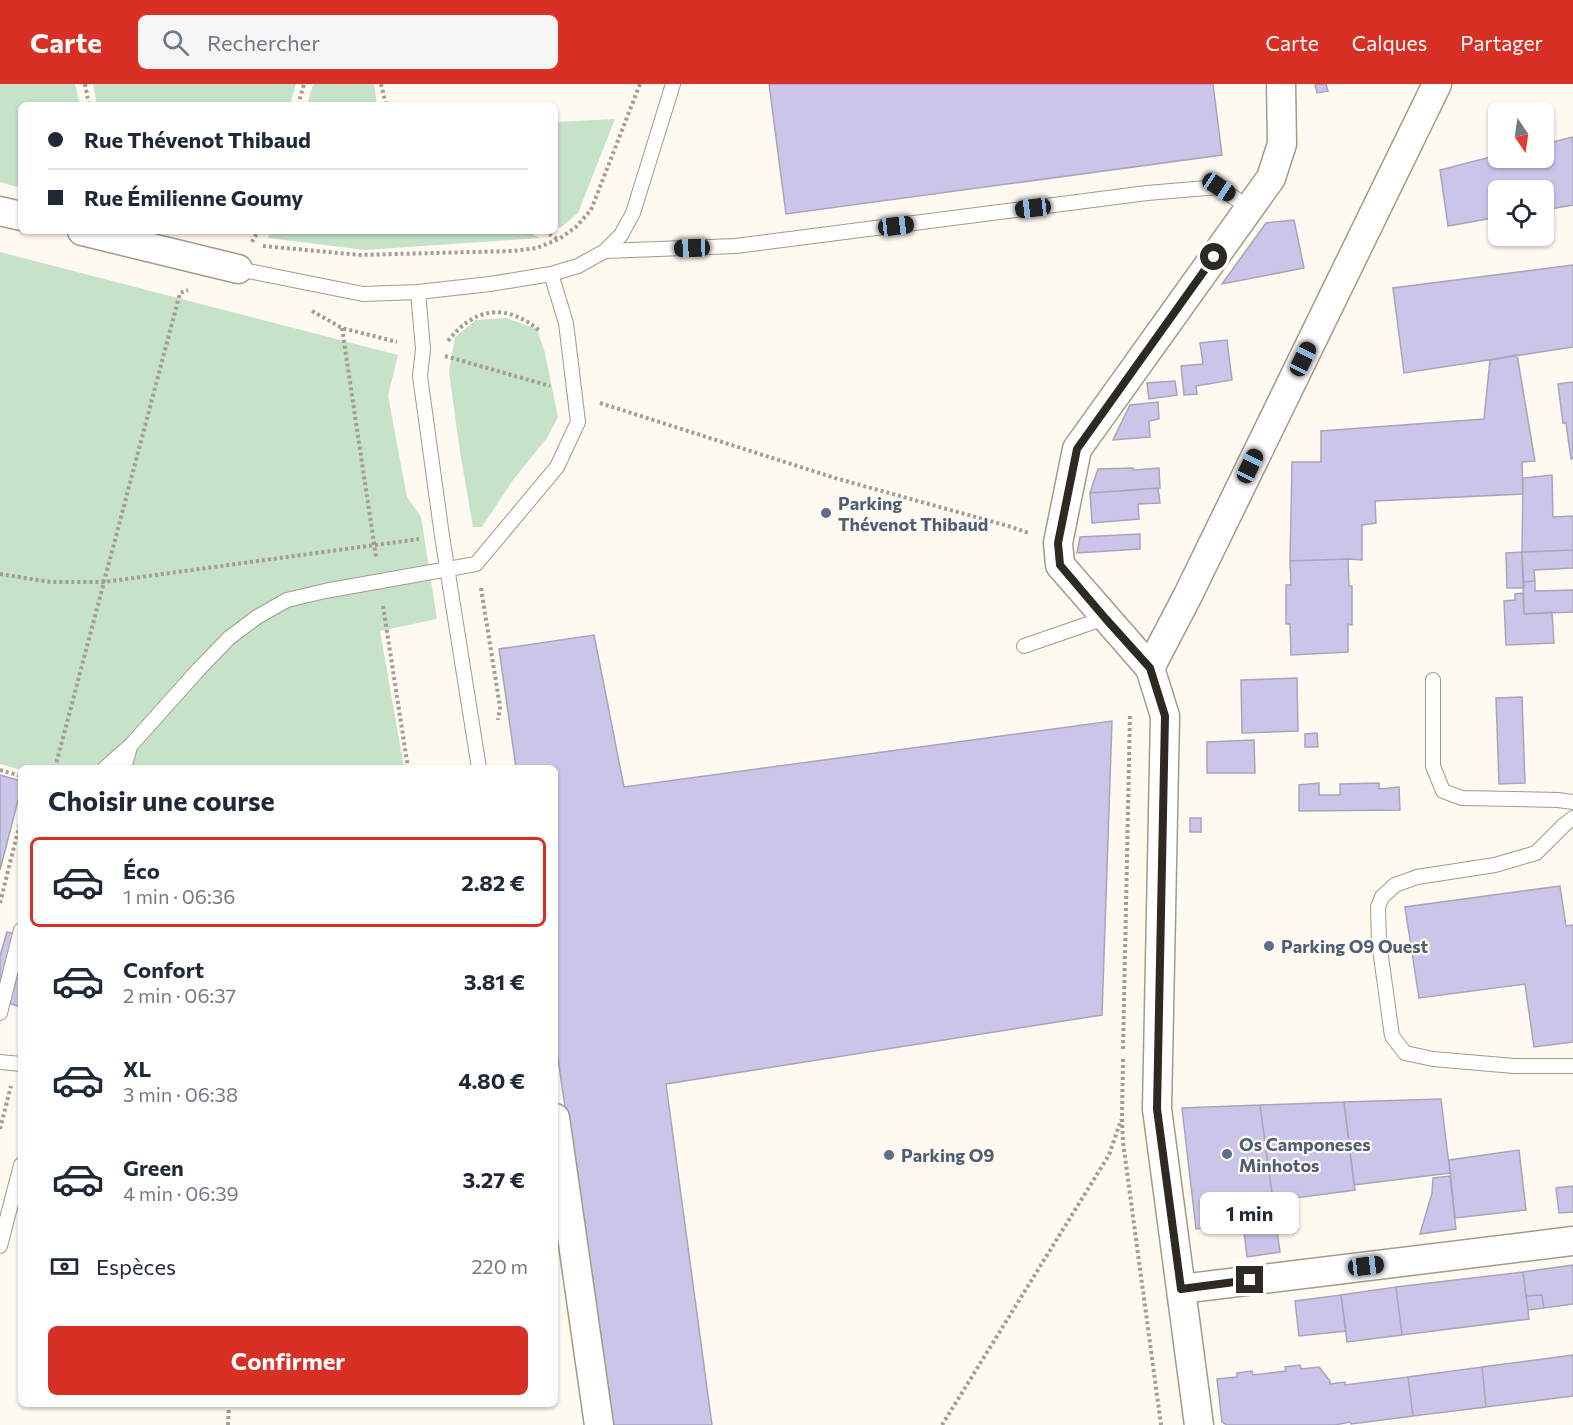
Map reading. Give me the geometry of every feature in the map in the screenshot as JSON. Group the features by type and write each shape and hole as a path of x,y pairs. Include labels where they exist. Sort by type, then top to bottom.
{"street":[{"path":"1199,1425 1157,1109 1165,716 1150,668 1060,565 1058,543 1077,449 1271,178 1282,144 1281,84"},
{"path":"1150,668 1188,595 1437,84"},
{"path":"0,212 18,215"},
{"path":"101,234 244,257"},
{"path":"558,1139 599,1425"},
{"path":"1181,1289 1573,1242"}],"lane":[{"path":"244,257 363,294 418,292 490,284 551,274 578,266 605,251 621,235 633,213 673,84"},
{"path":"605,251 736,246 1147,193 1219,187 1249,208"},
{"path":"108,765 131,745 229,638 257,617 287,600 379,580 476,564 557,467 578,422 566,323 551,274"},
{"path":"418,292 423,349 420,376 442,536 479,765"},
{"path":"1024,646 1105,618"},
{"path":"1433,680 1433,766 1443,791 1462,798 1573,802"},
{"path":"124,765 131,745"},
{"path":"1573,818 1536,853 1495,865 1417,877 1395,885 1382,897 1378,907 1379,942 1392,1036 1404,1053 1433,1059 1514,1066 1573,1066"},
{"path":"0,1013 18,942"},
{"path":"0,1062 18,1064"},
{"path":"0,1246 18,1177"}],"path":[{"path":"85,84 88,102"},
{"path":"299,102 304,84"},
{"path":"381,84 385,102"},
{"path":"244,257 513,251 537,248 559,239 576,227 591,210 640,84"},
{"path":"56,765 180,293 189,289"},
{"path":"311,310 342,328 423,349"},
{"path":"444,364 447,342 457,330 482,314 506,313 518,316 541,333"},
{"path":"342,328 408,765"},
{"path":"444,356 575,394 835,478 1008,525 1058,543"},
{"path":"578,422 614,408"},
{"path":"0,574 50,582 104,582 442,536"},
{"path":"476,564 500,707 499,729"},
{"path":"0,770 18,775"},
{"path":"0,903 18,831"},
{"path":"942,1425 1109,1155"},
{"path":"228,1425 229,1407"}],"green space":[{"path":"0,84 75,84 79,102 18,102 18,187 0,182"},
{"path":"93,84 296,84 291,102 96,102"},
{"path":"313,84 374,84 377,102 308,102"},
{"path":"615,119 578,213 560,228 558,227 558,122"},
{"path":"269,234 533,234 540,238 365,250 268,238"},
{"path":"0,252 398,355 388,396 407,497 421,517 437,619 380,631 403,765 18,765 18,769 0,764"},
{"path":"506,318 537,329 545,353 558,417 547,438 513,480 482,527 473,527 449,372 455,337 476,320"}],"building":[{"path":"769,84 1213,84 1222,155 786,214"},
{"path":"1315,84 1326,84 1328,91 1317,93"},
{"path":"1573,137 1573,205 1554,208 1554,180 1488,180 1488,219 1448,226 1440,170 1488,158 1488,168 1554,168 1554,142"},
{"path":"1294,220 1304,268 1222,284 1266,223"},
{"path":"1573,265 1573,347 1404,373 1393,288"},
{"path":"1227,340 1232,380 1196,386 1197,394 1184,395 1181,366 1203,364 1200,343"},
{"path":"1517,355 1535,461 1522,462 1523,494 1375,501 1376,523 1362,525 1362,560 1290,561 1292,462 1321,462 1321,431 1484,419 1490,360"},
{"path":"1175,381 1177,395 1149,399 1147,383"},
{"path":"1573,382 1573,458 1571,459 1558,384"},
{"path":"1158,402 1159,419 1149,421 1150,437 1113,440 1130,405"},
{"path":"1133,468 1134,470 1159,468 1160,488 1090,493 1098,469"},
{"path":"1552,475 1553,517 1573,516 1573,550 1522,552 1523,478"},
{"path":"1158,488 1160,503 1138,504 1139,519 1092,523 1090,493"},
{"path":"1140,534 1140,549 1077,553 1080,537"},
{"path":"1573,550 1573,568 1534,570 1535,581 1523,582 1522,552"},
{"path":"1522,552 1524,588 1507,588 1506,553"},
{"path":"1348,559 1349,586 1352,586 1352,625 1348,624 1348,652 1291,655 1290,624 1286,624 1286,585 1291,585 1290,561"},
{"path":"1535,581 1535,591 1573,590 1573,612 1524,614 1523,582"},
{"path":"1523,593 1524,614 1552,612 1554,643 1506,645 1504,601 1515,600 1515,594"},
{"path":"594,635 624,787 1112,721 1102,1015 666,1084 712,1425 611,1425 558,1059 558,765 516,765 499,649"},
{"path":"1297,678 1298,731 1242,733 1241,680"},
{"path":"1522,697 1525,783 1499,784 1496,698"},
{"path":"1317,733 1318,747 1305,747 1305,734"},
{"path":"1254,740 1255,773 1207,773 1207,742"},
{"path":"0,775 18,780 18,801 0,870"},
{"path":"1319,783 1319,795 1340,795 1340,784 1379,783 1379,789 1399,787 1400,810 1299,811 1299,785"},
{"path":"1190,818 1201,818 1201,832 1190,832"},
{"path":"1560,886 1566,926 1573,925 1573,1042 1534,1047 1525,984 1419,998 1405,907"},
{"path":"7,932 18,934 18,1006 0,1001 0,956"},
{"path":"1441,1099 1450,1173 1354,1185 1344,1102"},
{"path":"1344,1102 1355,1190 1273,1201 1260,1105"},
{"name":"Os Camponeses Minhotos","path":"1260,1105 1280,1252 1247,1257 1244,1230 1236,1224 1196,1229 1182,1108"},
{"path":"1519,1150 1526,1210 1455,1218 1449,1160"},
{"path":"1450,1176 1456,1229 1420,1234 1432,1193 1433,1178"},
{"path":"1573,1186 1573,1212 1559,1213 1556,1188"},
{"path":"1573,1265 1573,1304 1544,1308 1542,1295 1526,1296 1523,1272"},
{"path":"1523,1272 1529,1319 1402,1335 1396,1287"},
{"path":"1396,1287 1402,1335 1347,1342 1341,1295"},
{"path":"1341,1295 1346,1331 1299,1336 1295,1301"},
{"path":"1542,1295 1544,1308 1528,1310 1526,1296"},
{"path":"1573,1355 1573,1396 1486,1407 1482,1367"},
{"path":"1300,1365 1301,1369 1319,1367 1330,1384 1345,1382 1345,1385 1408,1377 1413,1416 1335,1425 1227,1425 1222,1422 1217,1379 1237,1377 1237,1373 1252,1371 1253,1375 1286,1371 1285,1367"},
{"path":"1482,1367 1486,1407 1413,1416 1408,1377"}],"place":[{"name":"Parking Thévenot Thibaud","path":"826,513"},
{"name":"Parking O9 Ouest","path":"1269,946"},
{"name":"Os Camponeses Minhotos","path":"1227,1154"},
{"name":"Parking O9","path":"889,1155"}],"route":[{"path":"1214,257 1077,449 1058,543 1060,565 1150,668 1165,716 1157,1109 1181,1289 1250,1280"}]}
